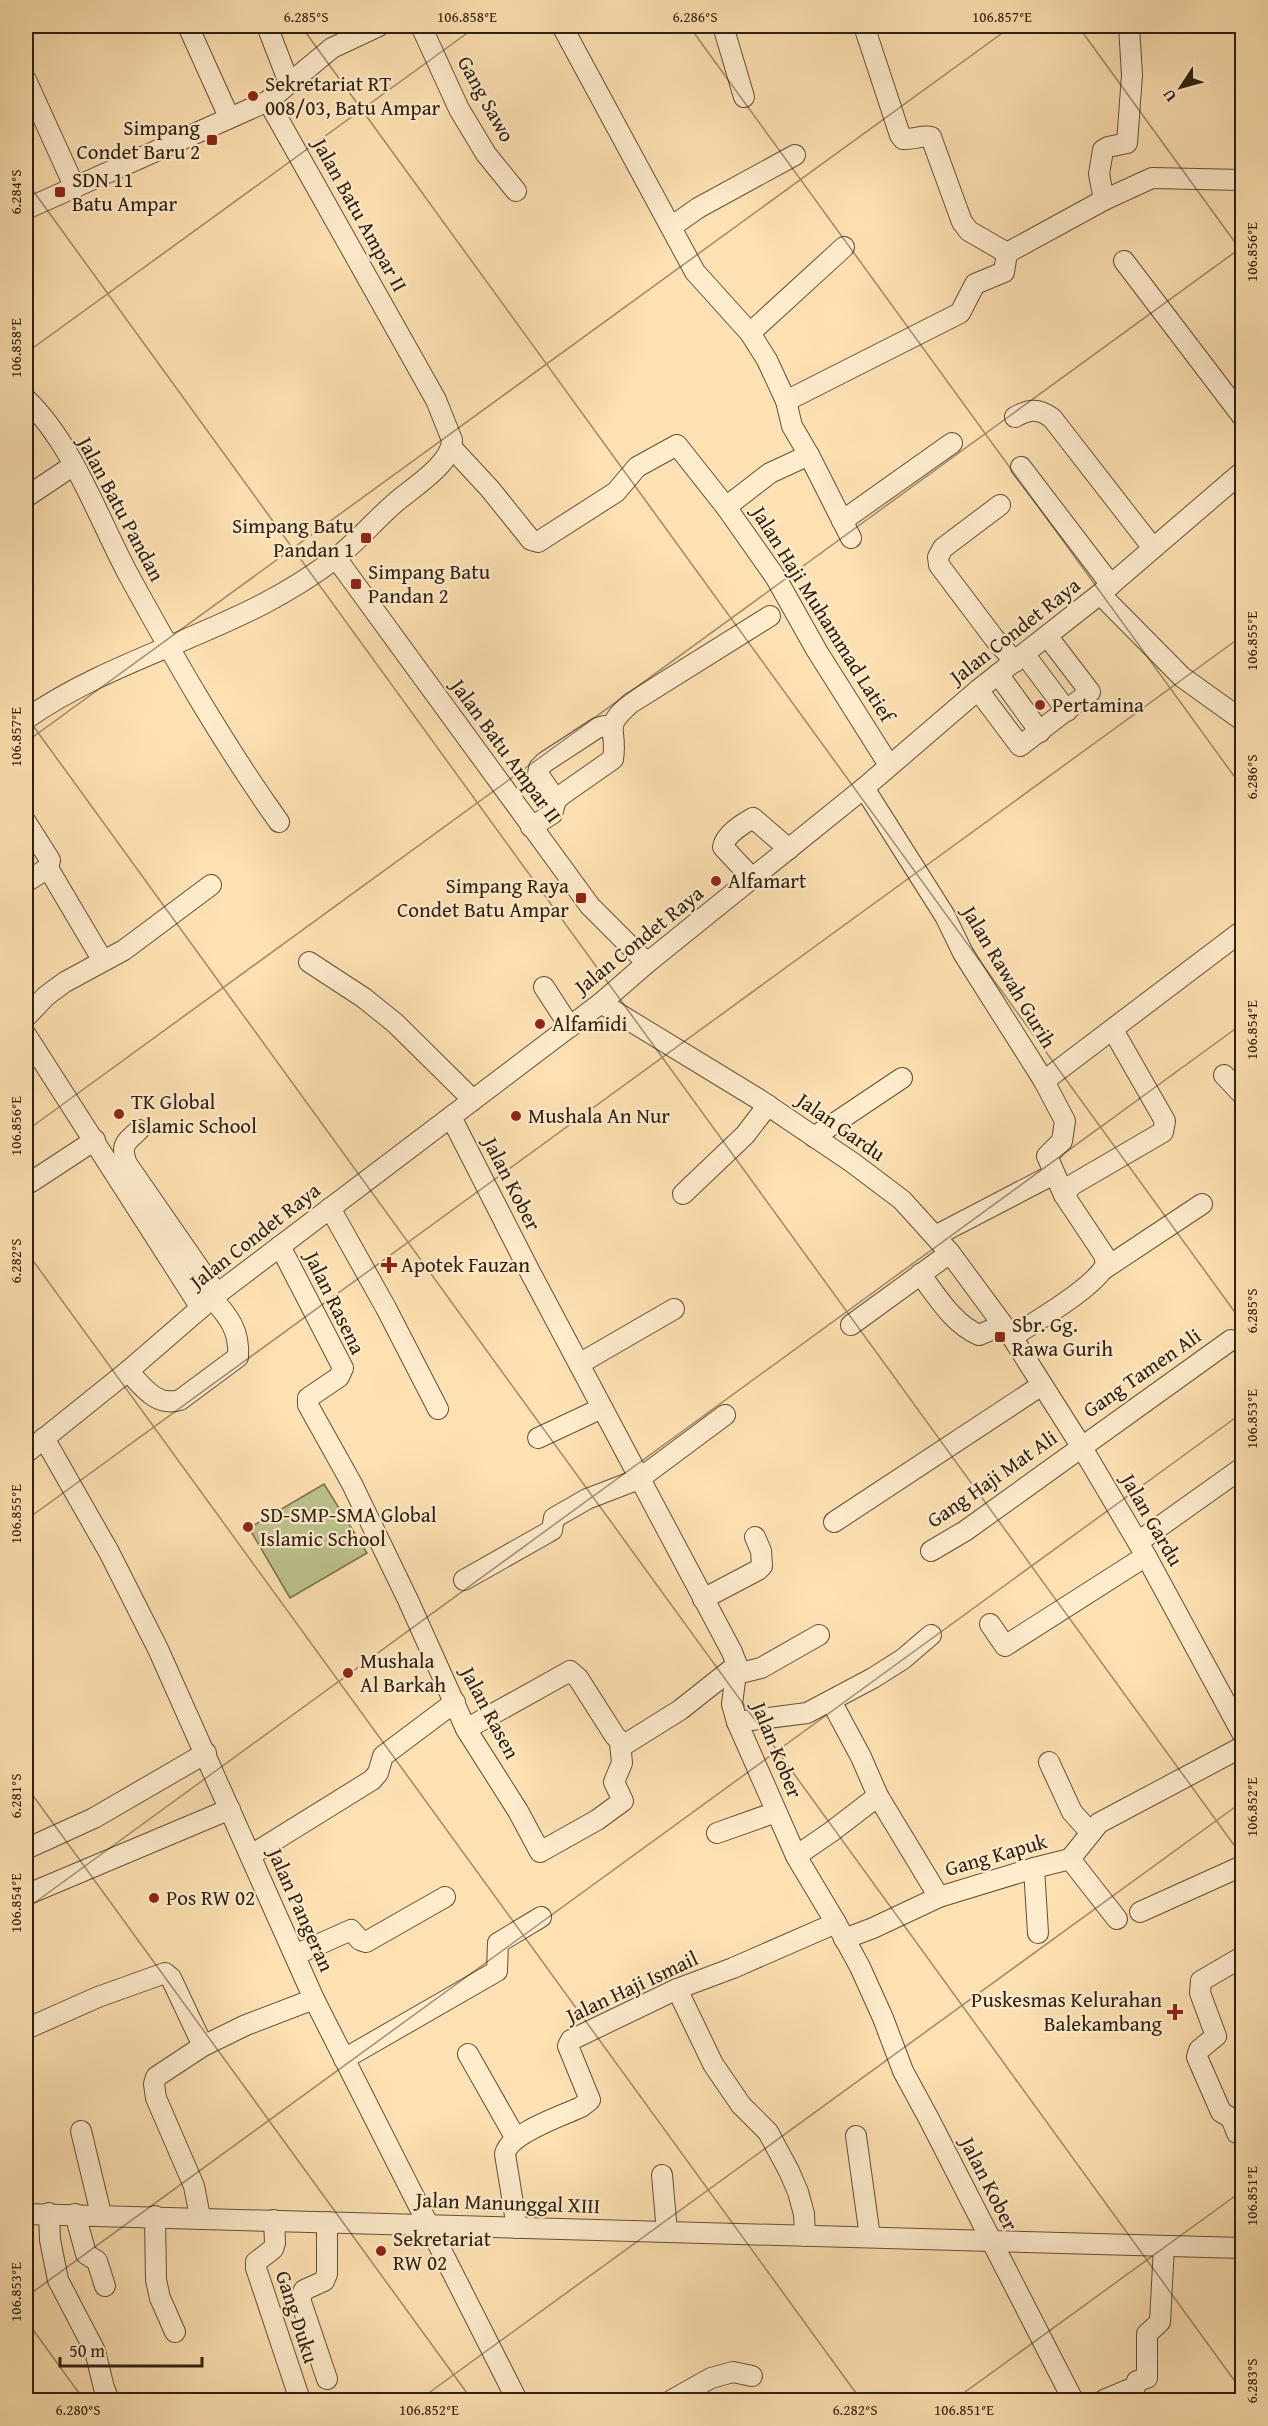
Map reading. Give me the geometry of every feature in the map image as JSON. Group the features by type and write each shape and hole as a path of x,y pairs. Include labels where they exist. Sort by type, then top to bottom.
{"street":[{"path":"188,26 229,117"},
{"path":"267,26 289,83"},
{"path":"26,209 268,101 332,48 379,26"},
{"name":"Gang Sawo","path":"421,26 459,109 486,154 516,191"},
{"path":"562,26 695,273 750,333 767,360 786,400 792,426 847,529 952,443"},
{"path":"723,26 744,97"},
{"path":"864,26 900,135 903,139 908,140 924,135 930,137 962,222 969,231 1007,253"},
{"path":"1104,200 1099,174 1103,150 1126,143 1132,75 1129,26"},
{"path":"26,80 75,188"},
{"name":"Jalan Batu Ampar II","path":"268,101 436,400 452,440 452,448"},
{"path":"671,227 698,208 795,155"},
{"path":"1007,253 1104,200 1152,178 1242,180"},
{"path":"750,333 844,247"},
{"path":"786,400 960,314 975,284 1004,272 1007,253"},
{"path":"1124,261 1242,416"},
{"name":"Jalan Batu Pandan","path":"26,399 38,411 74,465 167,646 219,734 279,822"},
{"path":"1014,417 1033,410 1042,411 1052,418 1153,548"},
{"path":"26,717 95,678 167,646 190,639 265,603 336,558 393,504 438,468 452,448 533,541 544,540 616,492 637,467 676,445 726,507"},
{"name":"Jalan Haji Muhammad Latief","path":"809,455 770,473 726,507 776,578 817,651 889,765"},
{"path":"26,497 74,465"},
{"path":"1021,467 1105,590 1182,677 1242,720"},
{"name":"Jalan Condet Raya","path":"26,1453 128,1371 210,1300 601,1003 647,963 864,788 978,690 1105,590 1242,472"},
{"path":"1000,505 943,548 938,557 939,565 994,638 1020,658 1067,711"},
{"name":"Jalan Batu Ampar II","path":"336,558 590,906 647,963"},
{"path":"531,827 552,814 556,800 613,759 615,746 611,729 616,716 631,703 770,616"},
{"path":"978,690 1020,746 1040,732 1090,692 1048,637"},
{"path":"998,674 1040,732"},
{"path":"556,800 538,774 539,768 597,728 604,726 611,729"},
{"name":"Jalan Rawah Gurih","path":"864,788 945,916 963,953 1044,1081 1065,1120 1062,1141 1047,1156 1064,1196"},
{"path":"752,879 723,847 723,843 732,833 753,819 789,849"},
{"path":"26,822 50,860 48,868 26,882"},
{"path":"48,868 103,962"},
{"path":"26,1017 46,996 65,982 124,950 211,885"},
{"path":"1044,1081 1242,931"},
{"path":"309,962 364,998 395,1023 473,1100"},
{"path":"544,987 570,1027"},
{"name":"Jalan Gardu","path":"601,1003 768,1105 814,1137 902,1200 935,1236 1007,1331 1081,1446 1142,1549 1241,1726"},
{"path":"1104,1269 1106,1264 1104,1255 1064,1196 1072,1185 1163,1132 1165,1128 1165,1121 1113,1030"},
{"path":"28,1045 210,1300 225,1313 239,1340 238,1357 180,1400 169,1403 157,1400 128,1371"},
{"path":"1224,1075 1242,1094"},
{"path":"814,1137 902,1078"},
{"path":"683,1194 744,1135 768,1105"},
{"name":"Jalan Kober","path":"451,1117 703,1599 737,1670 732,1704 737,1722 796,1856 840,1931 883,2018 903,2071 1073,2400"},
{"path":"139,1130 125,1143 123,1152 127,1164 210,1300"},
{"path":"26,1180 31,1182 94,1140"},
{"path":"935,1236 1054,1174"},
{"path":"920,1274 952,1316 968,1330 979,1335 1007,1331 1066,1301 1104,1269 1202,1204"},
{"path":"330,1208 386,1308 438,1409"},
{"name":"Jalan Rasena","path":"280,1246 342,1368 339,1377 308,1400"},
{"path":"851,1325 950,1253"},
{"path":"579,1364 674,1309"},
{"name":"Gang Tamen Ali","path":"1081,1446 1231,1340"},
{"path":"834,1522 1042,1385"},
{"name":"Jalan Rasen","path":"308,1400 308,1405 352,1484 466,1729 518,1811 540,1852 597,1820 623,1801 614,1782 622,1763 620,1743"},
{"path":"538,1438 602,1407"},
{"path":"464,1580 552,1530 554,1518 559,1514 587,1499 639,1479 724,1415"},
{"name":"Jalan Pangeran","path":"44,1438 114,1562 206,1753 314,1999 518,2400"},
{"name":"Gang Haji Mat Ali","path":"932,1551 964,1531 1081,1446"},
{"path":"990,1624 1005,1646 1142,1549 1242,1468"},
{"path":"703,1599 762,1566 761,1551 755,1537"},
{"path":"466,1729 570,1671 578,1678 620,1743 624,1745 632,1742 737,1670 761,1668 819,1635"},
{"path":"737,1722 807,1713 873,1678 903,1659 931,1635"},
{"path":"831,1701 861,1757 878,1796 939,1897"},
{"path":"251,1855 372,1780 378,1773 383,1756 454,1702"},
{"name":"Gang Kapuk","path":"840,1931 880,1925 939,1897 1070,1859 1099,1823 1242,1747"},
{"path":"26,1849 94,1818 206,1753"},
{"path":"1049,1762 1072,1812 1090,1832"},
{"path":"796,1856 878,1796"},
{"path":"26,1895 230,1809"},
{"path":"717,1833 776,1812"},
{"path":"1070,1859 1117,1919"},
{"path":"1140,1912 1242,1866"},
{"path":"1034,1868 1038,1933"},
{"path":"296,1954 351,1930 360,1940 366,1942 445,1897"},
{"path":"344,2059 497,1971 498,1944 541,1917"},
{"name":"Jalan Haji Ismail","path":"515,2137 581,2107 590,2100 568,2046 571,2040 677,1989 840,1931"},
{"path":"1242,1957 1201,1981 1200,1993 1216,2036 1199,2050 1197,2057 1221,2112 1231,2118 1237,2133 1242,2134"},
{"path":"26,2029 98,1997 165,1973 171,1978 202,2046"},
{"path":"677,1989 713,2064 741,2105 768,2132 789,2171 804,2214 805,2236"},
{"path":"200,2217 194,2186 156,2098 154,2084 156,2077 202,2046 246,2025 314,1999"},
{"path":"468,2055 515,2137 505,2154 517,2228"},
{"path":"81,2131 101,2214"},
{"path":"856,2136 870,2237"},
{"path":"662,2175 667,2232"},
{"path":"49,2213 50,2240 58,2280 95,2351 109,2400"},
{"name":"Jalan Manunggal XIII","path":"26,2214 101,2214 1242,2248"},
{"path":"75,2214 86,2254 97,2261 105,2286"},
{"path":"155,2216 156,2280 160,2298 175,2332"},
{"name":"Gang Duku","path":"274,2220 273,2249 256,2262 256,2268 300,2400"},
{"path":"327,2222 327,2274 324,2281 304,2290 300,2300 327,2379"},
{"path":"1104,2400 1135,2387 1137,2381 1147,2378 1147,2334 1160,2322 1164,2246"},
{"path":"672,2400 711,2378 733,2372 752,2376"}],"green space":[{"path":"324,1484 367,1553 290,1598 249,1528"}],"place":[{"name":"Sekretariat RT 008/03, Batu Ampar","path":"253,96"},
{"name":"Simpang Condet Baru 2","path":"212,140"},
{"name":"SDN 11 Batu Ampar","path":"60,192"},
{"name":"Simpang Batu Pandan 1","path":"366,538"},
{"name":"Simpang Batu Pandan 2","path":"356,584"},
{"name":"Pertamina","path":"1040,705"},
{"name":"Alfamart","path":"716,881"},
{"name":"Simpang Raya Condet Batu Ampar","path":"581,898"},
{"name":"Alfamidi","path":"540,1024"},
{"name":"TK Global Islamic School","path":"119,1114"},
{"name":"Mushala An Nur","path":"516,1116"},
{"name":"Apotek Fauzan","path":"389,1265"},
{"name":"Sbr. Gg. Rawa Gurih","path":"1000,1337"},
{"name":"SD-SMP-SMA Global Islamic School","path":"248,1527"},
{"name":"Mushala Al Barkah","path":"348,1673"},
{"name":"Pos RW 02","path":"154,1898"},
{"name":"Puskesmas Kelurahan Balekambang","path":"1175,2012"},
{"name":"Sekretariat RW 02","path":"381,2251"}]}
